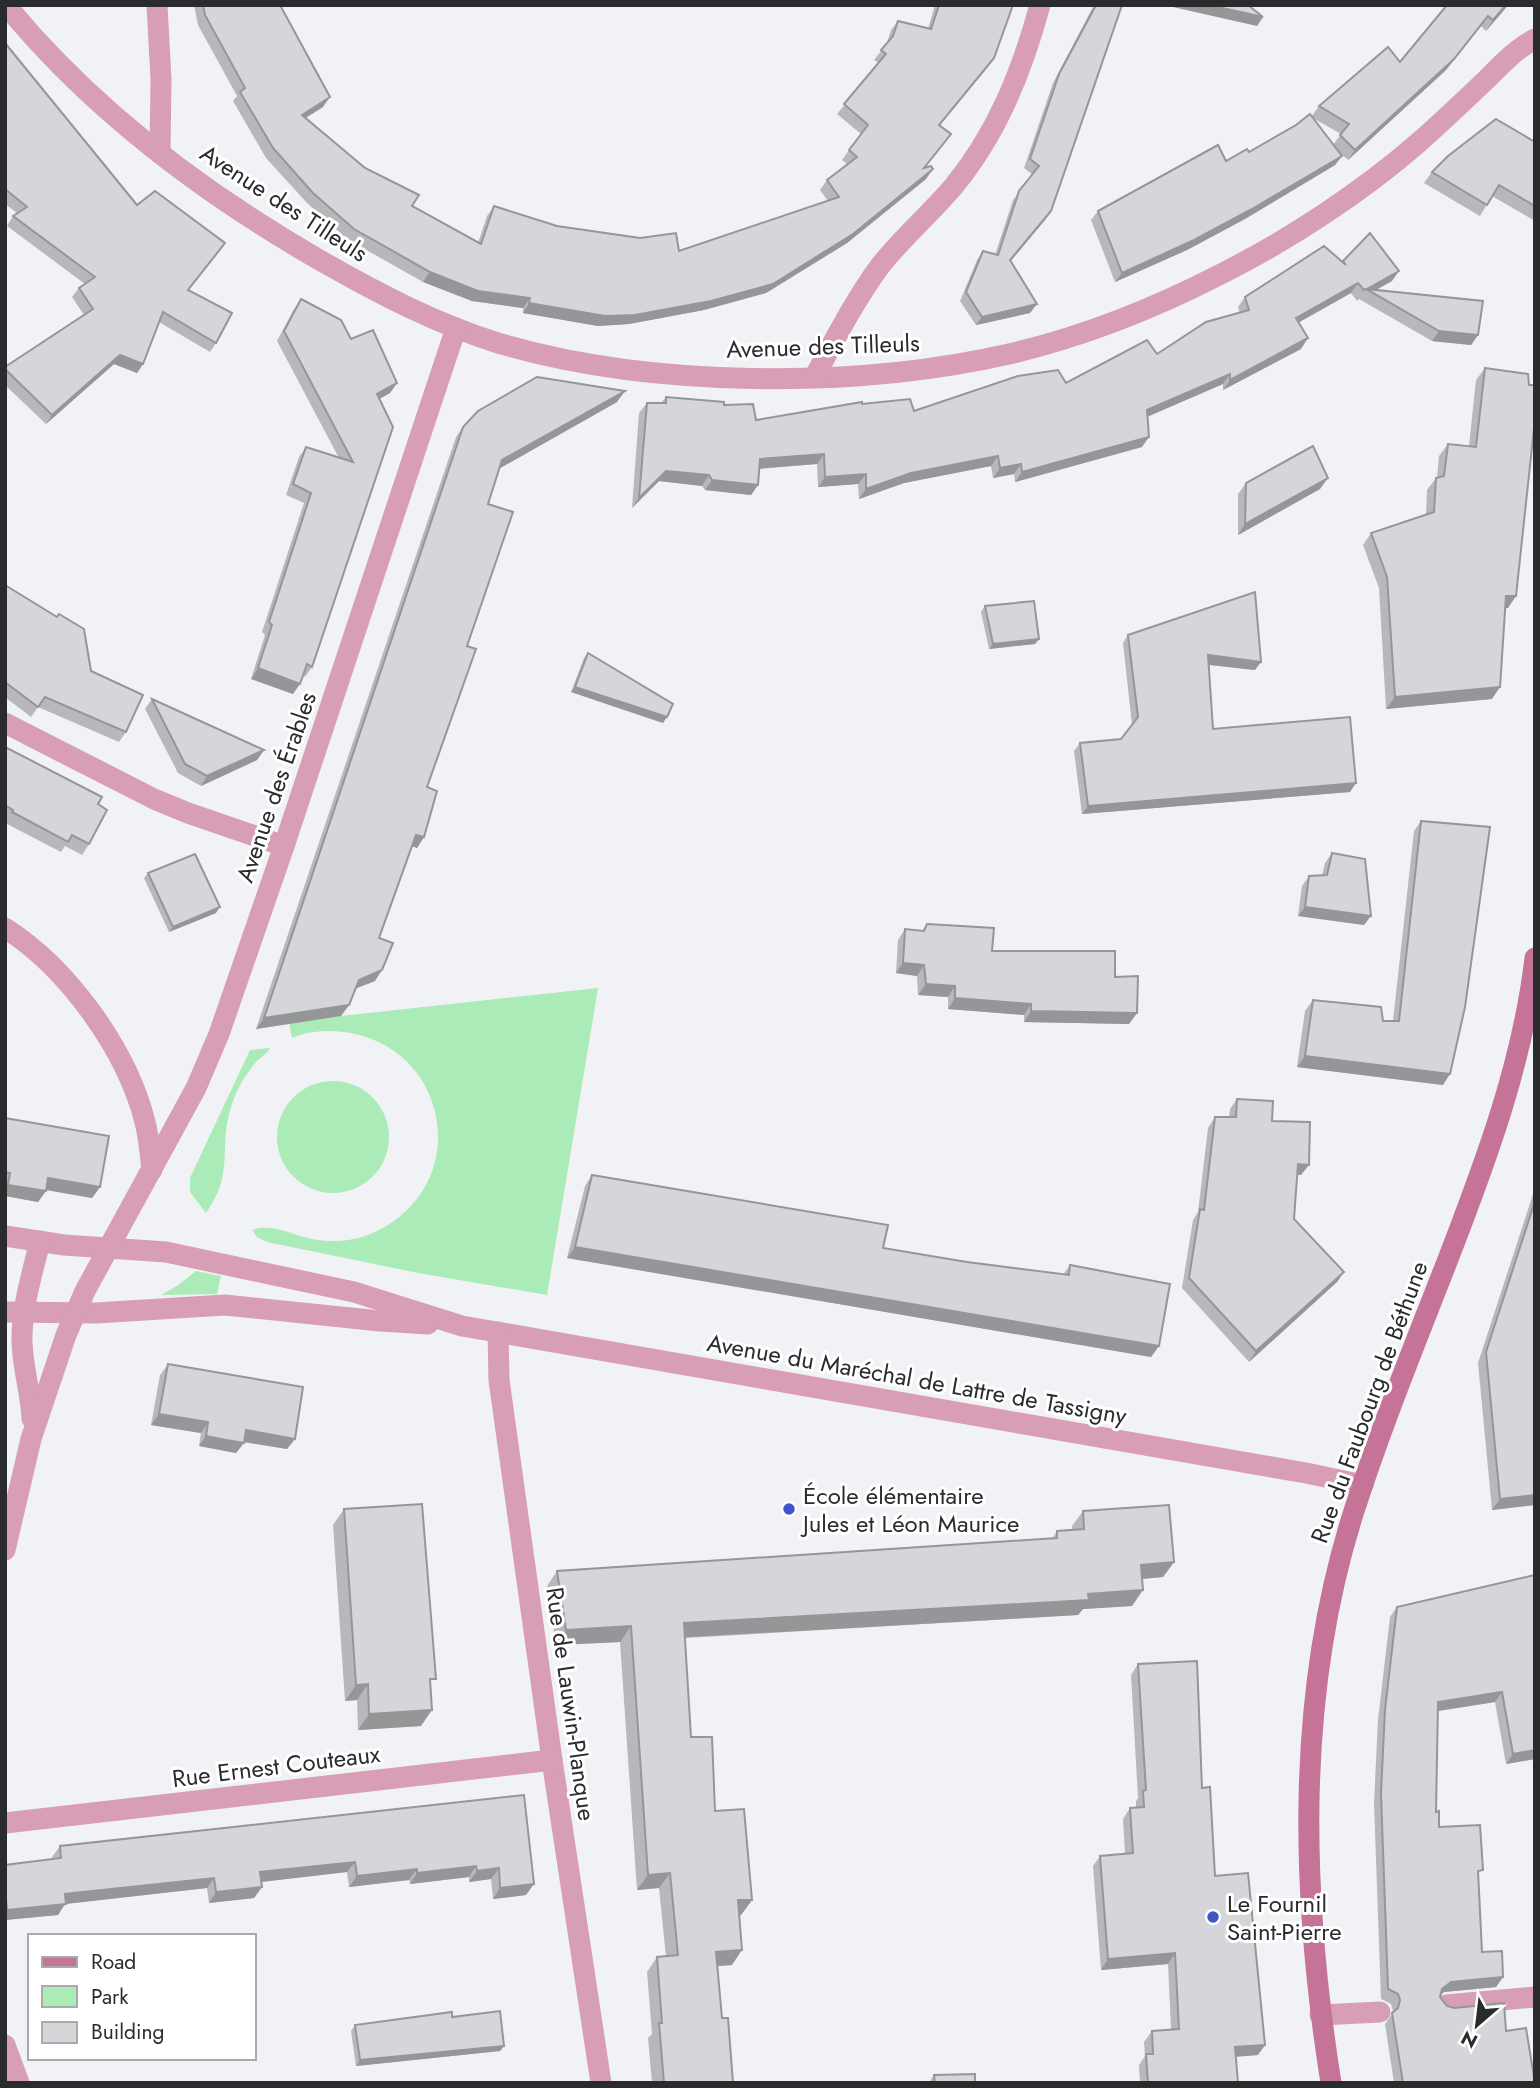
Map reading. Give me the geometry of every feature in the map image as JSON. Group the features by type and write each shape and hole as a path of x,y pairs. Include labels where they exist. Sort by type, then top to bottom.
{"street":[{"name":"Avenue des Tilleuls","path":"6,5 59,64 160,153 249,218 354,280 456,328 543,354 630,369 728,377 815,376 929,368 1011,354 1099,327 1181,293 1259,253 1389,167 1506,60 1535,39"},
{"path":"157,5 161,69 160,153"},
{"path":"815,376 868,282 883,262 954,186 992,130 1022,66 1040,5"},
{"name":"Avenue des Érables","path":"31,1439 75,1312 208,1060 285,846 456,328"},
{"path":"5,723 154,799 285,846"},
{"path":"5,928 18,936 61,975 77,993 107,1038 130,1077 145,1122 152,1170"},
{"name":"Rue du Faubourg de Béthune","path":"1331,2083 1312,1946 1309,1864 1311,1746 1326,1626 1338,1570 1363,1485 1484,1166 1503,1108 1524,1026 1535,958"},
{"name":"Avenue du Maréchal de Lattre de Tassigny","path":"5,1236 166,1252 354,1292 462,1326"},
{"path":"5,1550 31,1439 31,1406 14,1312 40,1241"},
{"name":"Avenue du Maréchal de Lattre de Tassigny","path":"14,1312 225,1305 380,1321 462,1326 1363,1485"},
{"name":"Rue de Lauwin-Planque","path":"498,1332 499,1380 552,1760 601,2082"},
{"name":"Rue Ernest Couteaux","path":"5,1823 552,1760"},
{"path":"1446,2005 1535,1997"},
{"path":"1320,2015 1380,2012"},
{"path":"5,2045 19,2083"},
{"path":"595,2083 601,2082"}],"green space":[{"path":"598,988 547,1295 418,1273 267,1242 257,1237 252,1230 259,1228 278,1229 313,1239 332,1241 360,1238 377,1231 408,1209 428,1182 437,1151 437,1119 427,1088 408,1062 380,1043 344,1032 318,1032 292,1038 289,1023"},
{"path":"270,1048 248,1072 234,1098 228,1119 221,1184 206,1213 190,1192 190,1178 250,1050"},
{"path":"333,1081 354,1086 372,1098 384,1116 389,1137 384,1158 372,1176 354,1188 333,1193 312,1188 294,1176 282,1158 277,1137 282,1116 294,1098 312,1086"},
{"path":"196,1271 221,1276 217,1294 161,1295 177,1286"}],"building":[{"path":"203,5 280,5 330,97 302,115 365,168 419,195 412,206 481,244 494,206 557,226 640,238 676,233 679,251 839,197 827,180 857,157 849,150 868,125 844,104 886,54 881,50 893,36 898,21 931,29 939,5 1013,5 994,58 939,125 951,134 924,168 931,166 933,169 853,234 773,284 711,301 635,315 605,316 529,303 530,298 478,291 430,272 354,229 313,193 273,148 240,92 245,88 205,15"},
{"path":"1096,5 1122,5 1051,211 1010,260 1037,304 982,317 966,292 983,251 998,255 1019,191 1039,166 1030,159 1059,74"},
{"path":"1209,5 1248,5 1263,17"},
{"path":"1447,5 1506,5 1493,20 1488,16 1454,59 1355,150 1340,135 1349,124 1319,106 1388,47 1400,62"},
{"path":"5,43 137,205 155,191 225,243 188,290 232,313 216,343 163,312 143,364 120,355 52,415 5,367 93,309 79,288 95,277 13,216 27,207 5,189"},
{"path":"1310,114 1342,156 1194,240 1122,273 1098,211 1218,145 1226,161 1247,149 1249,152"},
{"path":"1496,119 1535,142 1535,206 1499,185 1487,205 1432,172 1448,156"},
{"path":"1370,233 1399,271 1367,289 1483,301 1478,335 1439,331 1364,290 1358,283 1296,318 1308,338 1230,380 1230,374 1147,410 1149,437 1022,472 1021,464 1000,468 998,456 911,473 866,489 866,474 825,477 824,454 760,459 758,485 712,480 709,475 666,471 639,498 647,403 666,403 666,397 724,402 724,405 753,404 756,420 862,402 910,399 914,411 1018,376 1058,370 1066,383 1147,340 1157,354 1206,322 1249,310 1245,297 1324,246 1346,265 1343,261"},
{"path":"301,299 341,320 351,339 373,330 397,383 377,394 393,427 312,667 307,664 300,684 258,668 272,625 269,622 311,493 293,484 306,447 353,462 284,331"},
{"path":"1485,368 1528,374 1529,385 1535,385 1535,419 1516,596 1506,596 1500,687 1395,697 1387,577 1371,533 1434,512 1436,478 1444,476 1448,444 1476,447"},
{"path":"537,377 625,391 502,460 488,504 513,512 467,646 476,649 427,787 437,791 424,837 416,835 379,938 393,943 382,970 359,980 349,1005 264,1018 463,427 478,411"},
{"path":"1313,446 1328,478 1245,524 1246,483"},
{"path":"5,585 57,617 59,614 84,629 91,671 143,695 126,732 45,697 38,707 5,682"},
{"path":"1255,592 1261,662 1208,655 1213,729 1350,717 1356,783 1088,806 1080,743 1121,739 1138,717 1128,635"},
{"path":"1034,601 1039,639 993,644 985,606"},
{"path":"588,653 673,704 667,717 575,687"},
{"path":"152,699 264,750 207,776 185,764"},
{"path":"5,747 102,797 98,804 107,810 89,844 72,835 68,842 12,812 13,810 5,805"},
{"path":"1421,821 1490,827 1465,1007 1450,1074 1305,1056 1313,1000 1381,1007 1383,1021 1399,1021"},
{"path":"1332,853 1365,859 1371,916 1305,907 1309,876 1327,875"},
{"path":"195,854 220,907 173,927 148,873"},
{"path":"927,924 994,928 992,951 1115,951 1115,977 1138,976 1137,1013 1031,1011 1031,1004 955,998 955,986 926,984 924,965 903,963 905,929 924,931"},
{"path":"1237,1099 1273,1101 1272,1121 1310,1122 1309,1165 1298,1164 1294,1219 1344,1272 1256,1351 1189,1278 1200,1209 1204,1210 1215,1117 1236,1117"},
{"path":"5,1118 109,1136 100,1187 48,1178 46,1191 8,1185 10,1173 5,1172"},
{"path":"592,1175 888,1225 883,1248 1069,1275 1070,1265 1170,1284 1159,1346 575,1247"},
{"path":"1535,1201 1535,1495 1500,1499 1486,1352"},
{"path":"168,1364 303,1387 295,1439 246,1430 244,1443 226,1440 206,1436 208,1422 159,1414"},
{"path":"422,1504 436,1679 430,1679 432,1710 369,1714 368,1684 356,1685 344,1509"},
{"path":"1169,1505 1174,1562 1141,1565 1143,1590 1088,1594 1089,1600 684,1623 691,1737 712,1737 715,1811 744,1809 752,1900 738,1900 742,1950 716,1952 722,2018 728,2018 733,2083 664,2083 657,1957 678,1955 670,1873 648,1875 631,1626 566,1630 557,1571 1057,1538 1057,1531 1084,1529 1083,1511"},
{"path":"1535,1575 1535,1750 1513,1754 1502,1692 1438,1702 1436,1812 1439,1811 1439,1827 1480,1825 1483,1870 1478,1871 1482,1952 1502,1951 1503,1977 1451,1982 1442,1989 1440,1997 1447,2006 1454,2008 1504,2003 1506,2031 1526,2028 1535,2083 1403,2083 1392,2013 1398,2008 1400,2000 1398,1994 1388,1989 1381,1793 1385,1710 1397,1607"},
{"path":"1197,1661 1202,1788 1210,1787 1215,1876 1248,1873 1265,2045 1235,2047 1238,2083 1148,2083 1146,2054 1153,2054 1152,2031 1179,2029 1175,1953 1108,1959 1100,1856 1133,1853 1130,1808 1144,1807 1143,1791 1146,1790 1138,1664"},
{"path":"524,1795 534,1884 500,1888 499,1868 477,1871 476,1866 357,1876 355,1862 260,1872 262,1887 216,1892 214,1878 65,1894 66,1904 7,1910 5,1865 61,1858 60,1846"},
{"path":"500,2011 504,2046 360,2060 355,2025 452,2012 452,2017"},
{"path":"975,2074 975,2083 935,2083 934,2075"}],"place":[{"name":"École élémentaire Jules et Léon Maurice","path":"789,1509"},
{"name":"Le Fournil Saint-Pierre","path":"1213,1917"}]}
